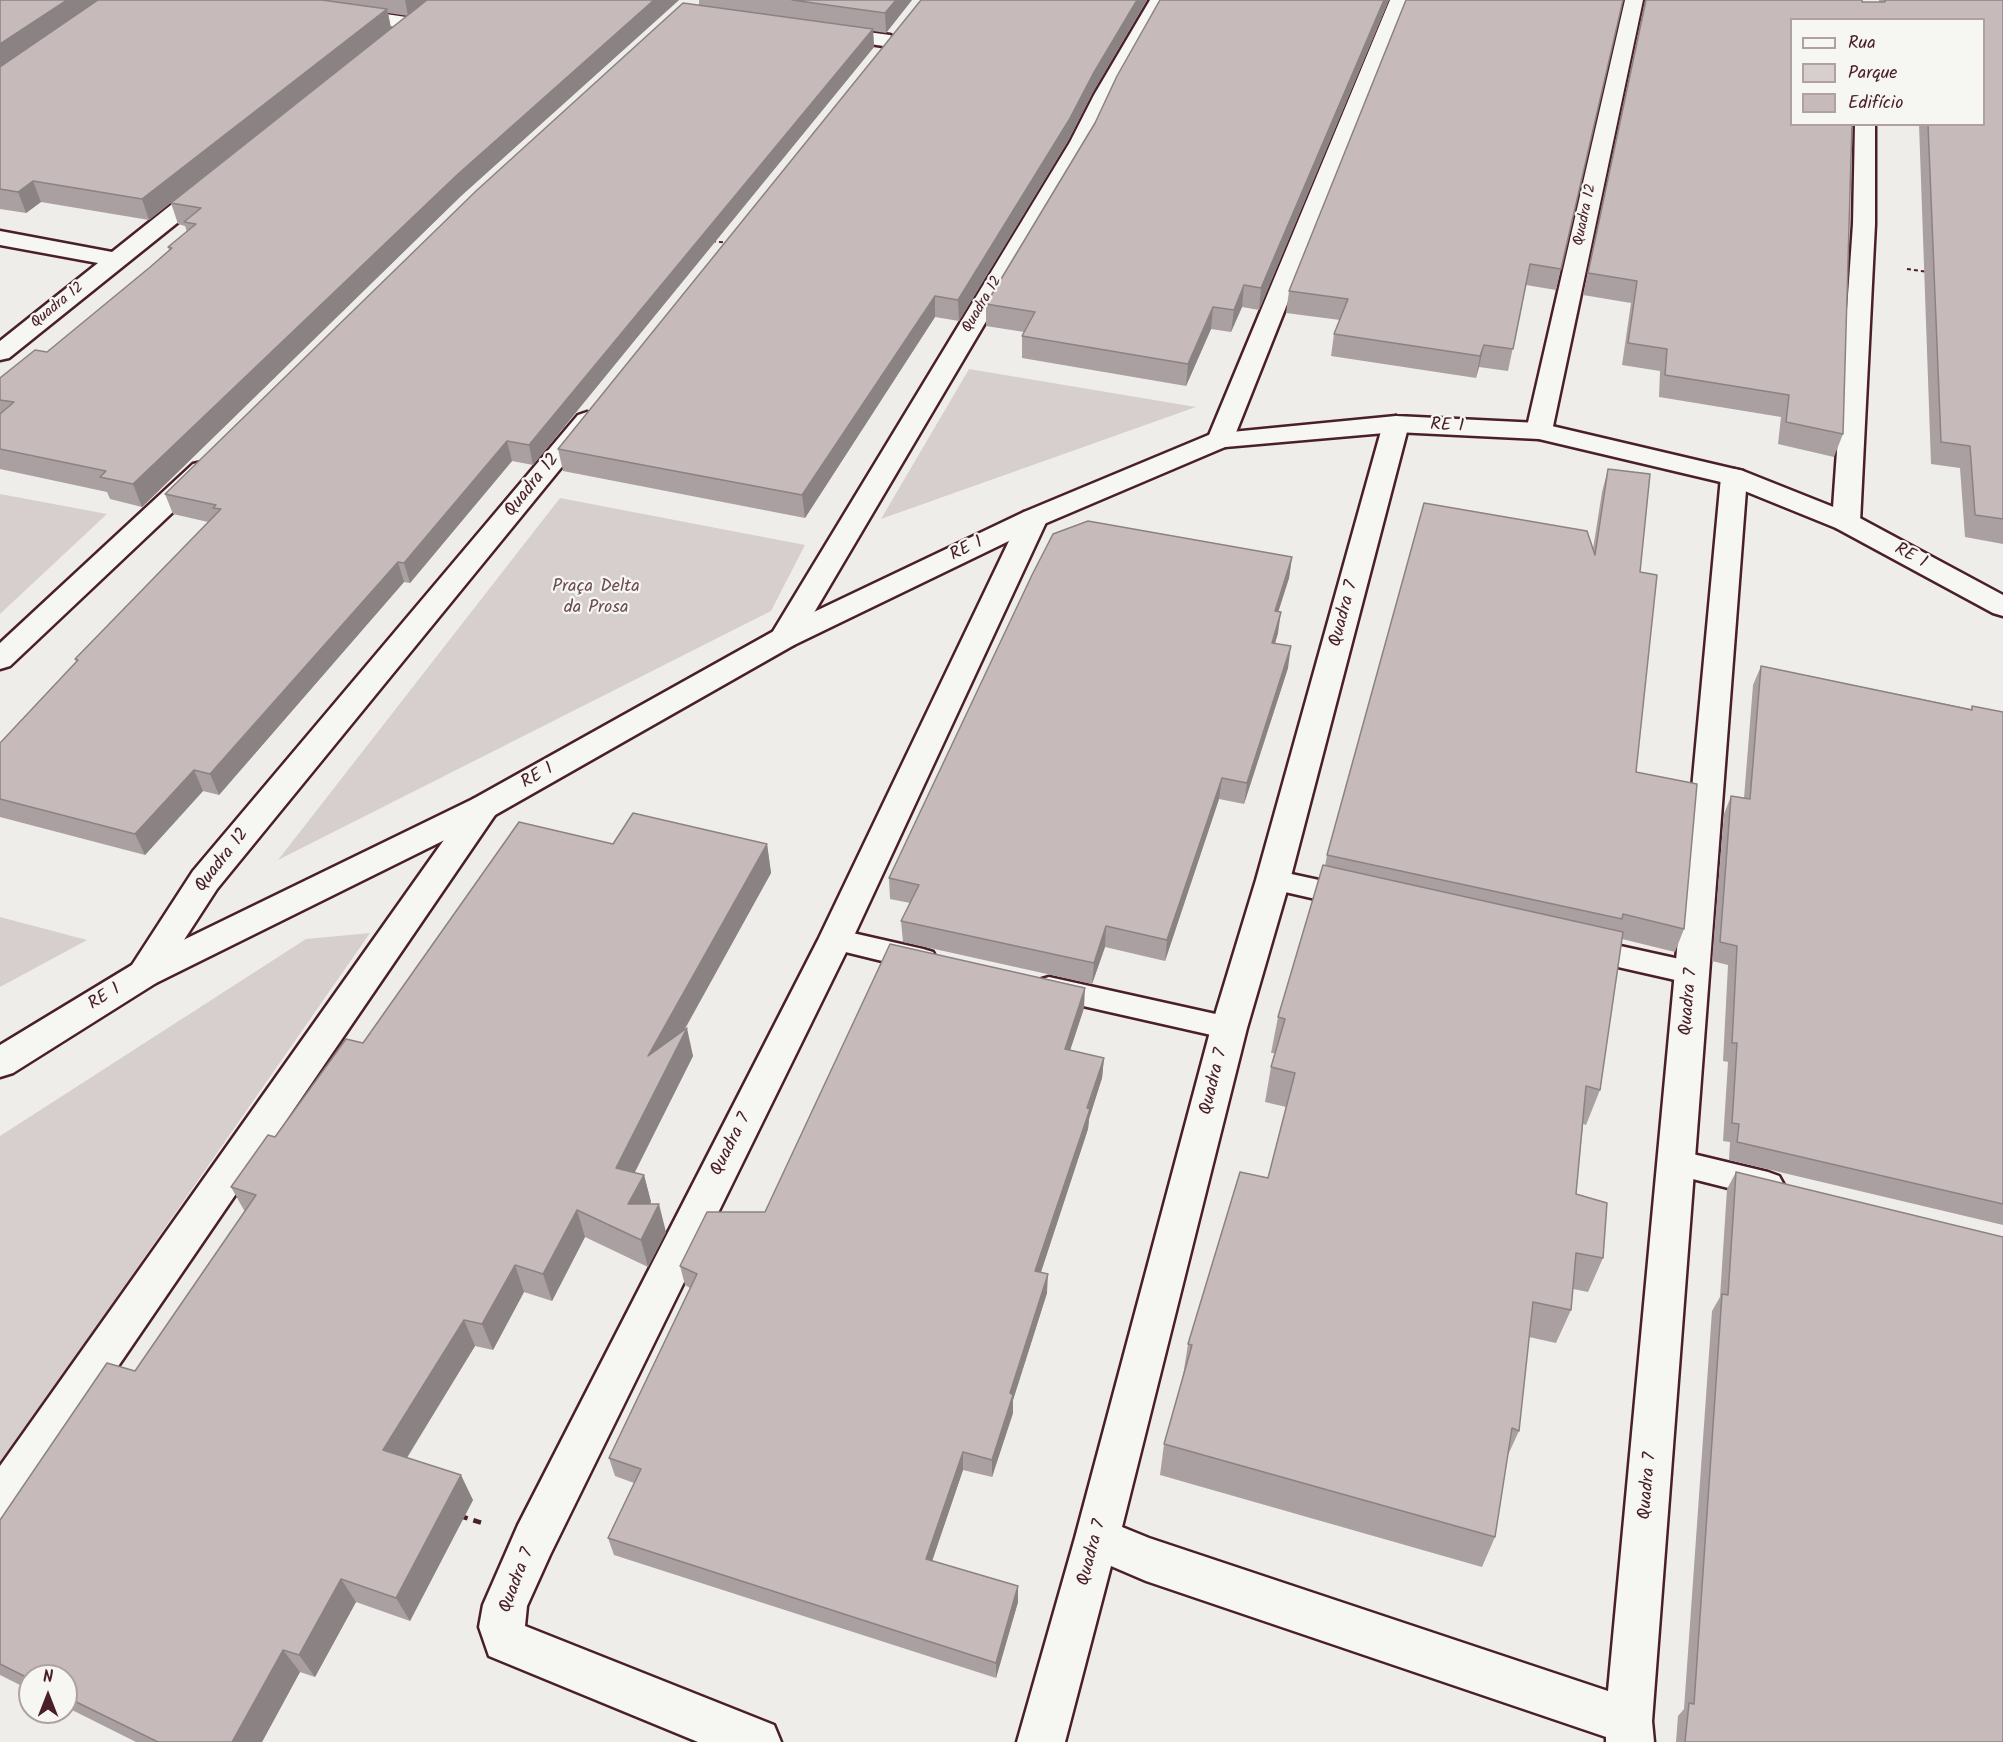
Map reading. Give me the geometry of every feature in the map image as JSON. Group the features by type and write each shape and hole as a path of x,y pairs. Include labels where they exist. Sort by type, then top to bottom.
{"street":[{"name":"Quadra 12","path":"784,638 1076,152 1104,95 1159,0"},
{"path":"1220,440 1400,0"},
{"name":"Quadra 12","path":"1539,431 1634,0"},
{"path":"324,11 421,18 390,43"},
{"path":"808,30 897,33 870,68"},
{"path":"1846,522 1862,263 1865,126"},
{"name":"Quadra 12","path":"0,353 222,176"},
{"name":"Quadra 12","path":"0,238 117,260"},
{"name":"Quadra 12","path":"144,974 205,880 602,401"},
{"name":"RE 1","path":"0,1063 144,974 484,807 784,638 1034,518 1220,440 1396,424 1539,431 1734,477 1846,522 2003,607"},
{"name":"Quadra 7","path":"1041,1742 1097,1538 1229,1028 1273,880 1396,424"},
{"path":"0,659 218,454"},
{"name":"Quadra 7","path":"1629,1732 1734,477"},
{"name":"Quadra 7","path":"757,1742 542,1658 505,1640 502,1627 504,1605 534,1540 835,940 1034,518"},
{"path":"0,1502 484,807"},
{"path":"1097,1538 1146,1559 1629,1732"}],"lane":[{"path":"1273,880 1378,903"},
{"path":"835,940 951,966"},
{"path":"1564,945 1693,974"},
{"path":"1020,982 1229,1028"},
{"path":"1676,1164 1800,1193"}],"path":[{"path":"705,240 729,243"},
{"path":"1862,263 1932,272"},
{"path":"454,1514 534,1540"}],"green space":[{"path":"969,369 1196,407 881,519"},
{"path":"0,494 107,514 0,614"},
{"name":"Praça Delta da Prosa","path":"560,498 805,545 771,611 278,860"},
{"path":"0,917 87,940 0,987"},
{"path":"370,933 0,1465 0,1136 306,939"}],"building":[{"path":"0,0 67,0 0,44"},
{"path":"98,0 322,0 387,9 142,199 33,181 18,192 0,189 0,67"},
{"path":"427,0 654,0 457,175 133,484 100,477 106,471 0,449 0,414 14,402 0,400 0,378 35,350 47,352 149,268 172,248 168,247 196,224 184,222 201,208 171,203"},
{"path":"792,0 896,0 885,13"},
{"path":"921,0 1137,0 1069,120 958,300 935,296 802,495 558,449"},
{"path":"1160,0 1384,0 1261,288 1244,285 1234,310 1213,307 1188,364 1022,336 1035,312 986,304 1095,123 1117,76"},
{"path":"1406,0 1623,0 1561,269 1530,264 1513,349 1484,345 1480,356 1334,334 1348,299 1289,291"},
{"path":"1646,0 1862,0 1862,2 1885,2 1885,0 2003,0 2003,519 1975,515 1970,446 1941,442 1928,126 1985,126 1985,18 1790,18 1790,126 1852,126 1843,434 1786,422 1789,395 1665,375 1667,349 1628,343 1637,281 1588,273"},
{"path":"683,3 873,29 529,445 507,441 404,563 398,562 210,774 194,770 135,834 0,799 0,743 78,660 75,659 221,509 213,508 216,505 165,494 476,191"},
{"path":"1608,469 1650,474 1640,572 1657,575 1636,772 1697,784 1684,929 1623,914 1622,919 1327,855 1424,503 1587,531 1595,555"},
{"path":"1088,521 1292,557 1275,611 1281,612 1272,643 1291,646 1247,783 1222,778 1167,940 1106,926 1094,963 901,921 919,885 889,878 1053,534"},
{"path":"1761,666 1972,710 1972,706 2003,712 2003,1204 1737,1142 1739,1124 1732,1123 1737,1043 1732,1043 1737,946 1720,942 1731,796 1750,799"},
{"path":"633,813 767,844 648,1056 687,1028 616,1168 644,1175 628,1204 659,1204 641,1240 577,1210 543,1274 515,1265 482,1324 464,1320 383,1450 461,1475 396,1598 341,1579 299,1655 283,1650 232,1742 158,1742 78,1703 78,1664 18,1664 18,1673 0,1664 0,1520 107,1363 135,1371 256,1195 231,1187 268,1135 275,1137 346,1039 363,1043 519,822 613,844"},
{"path":"1323,865 1623,932 1600,1090 1586,1086 1576,1194 1607,1203 1603,1258 1576,1253 1571,1310 1533,1302 1519,1431 1512,1428 1495,1537 1164,1444 1192,1345 1188,1344 1240,1172 1268,1178 1295,1073 1271,1067 1285,1019 1278,1017"},
{"path":"890,944 1085,988 1065,1049 1104,1058 1087,1108 1090,1109 1035,1271 1048,1274 1010,1393 1013,1395 992,1460 963,1452 926,1559 1018,1586 996,1663 608,1538 641,1469 609,1458 697,1274 680,1266 707,1212 765,1212"},
{"path":"1736,1172 2003,1237 2003,1742 1685,1742 1689,1703 1694,1704 1722,1294 1728,1295"}]}
